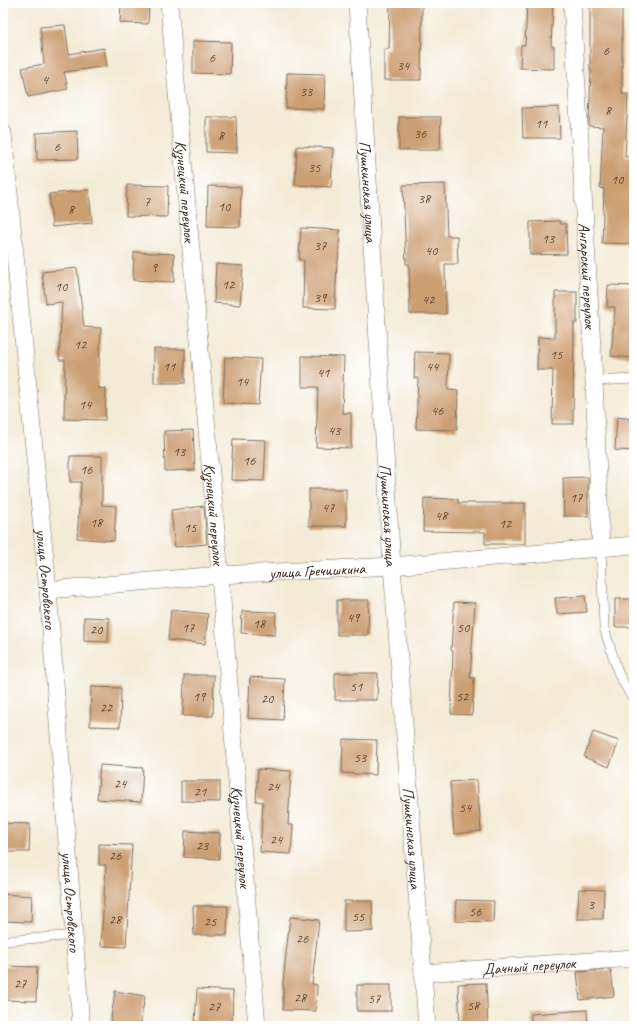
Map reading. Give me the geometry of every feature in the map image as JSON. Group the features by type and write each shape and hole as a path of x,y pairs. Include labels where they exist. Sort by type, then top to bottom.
{"street":[{"name":"Кузнецкий переулок","path":"169,3 220,575 256,1026"},
{"name":"Пушкинская улица","path":"357,3 392,566 427,1026"},
{"name":"Ангарский переулок","path":"572,3 602,547"},
{"name":"улица Островского","path":"3,133 48,590 81,1026"},
{"name":"улица Гречишкина","path":"48,590 220,575 392,566 634,545"},
{"name":"Дачный переулок","path":"423,973 634,958"}],"lane":[{"path":"594,381 634,379"},
{"path":"602,547 604,628 619,675 634,701"},
{"path":"3,941 74,935"}],"building":[{"path":"121,3 149,3 148,24 120,23"},
{"path":"390,3 422,3 421,80 384,80 384,49 389,49"},
{"path":"527,3 553,3 551,46 554,46 554,69 520,68 521,45 525,45"},
{"path":"590,3 622,3 622,94 628,94 625,157 634,157 632,211 634,211 634,244 602,243 604,189 600,188 603,127 589,126 591,70"},
{"path":"65,25 69,54 104,48 107,66 64,72 68,89 28,97 22,68 44,64 40,27"},
{"path":"193,41 231,42 230,74 193,73"},
{"path":"287,73 325,74 324,109 286,108"},
{"path":"559,107 560,138 523,138 522,108"},
{"path":"206,117 236,117 237,153 206,152"},
{"path":"399,117 441,117 440,150 399,150"},
{"path":"77,131 78,159 37,160 36,133"},
{"path":"297,146 333,148 331,187 295,185"},
{"path":"445,184 447,236 457,236 458,264 445,264 446,314 410,314 409,264 406,264 403,185"},
{"path":"127,185 168,186 167,217 126,216"},
{"path":"208,186 241,187 240,227 207,226"},
{"path":"89,190 92,223 52,227 49,194"},
{"path":"560,221 560,224 566,224 567,254 530,255 530,222"},
{"path":"301,228 340,230 335,309 303,308 304,260 299,260"},
{"path":"134,252 174,254 174,282 133,280"},
{"path":"216,264 243,266 240,305 214,303"},
{"path":"77,268 84,327 101,328 98,388 106,389 105,420 64,419 65,360 59,360 62,302 46,304 42,272"},
{"path":"608,285 634,286 634,358 611,356 615,307 607,307"},
{"path":"555,292 577,292 577,323 574,323 573,424 552,424 553,370 537,370 538,337 555,338"},
{"path":"154,349 185,349 185,383 154,383"},
{"path":"415,352 449,353 448,390 458,391 457,430 416,429 418,378 414,378"},
{"path":"302,356 344,357 342,413 351,413 351,448 316,447 318,387 302,387"},
{"path":"225,357 261,359 258,405 223,403"},
{"path":"617,417 634,419 634,451 615,450"},
{"path":"193,430 195,470 165,471 164,431"},
{"path":"233,439 266,440 264,481 231,480"},
{"path":"70,456 102,456 102,505 116,506 114,541 77,538 81,482 70,482"},
{"path":"588,477 588,516 564,516 563,478"},
{"path":"309,489 346,489 346,526 309,526"},
{"path":"424,498 458,499 458,503 525,503 525,544 485,544 485,532 423,531"},
{"path":"204,506 207,544 175,547 171,510"},
{"path":"585,596 587,612 557,614 555,598"},
{"path":"615,599 634,599 634,627 615,627"},
{"path":"337,600 369,600 368,635 337,635"},
{"path":"454,602 475,603 470,678 474,678 472,715 451,714 453,651 451,650"},
{"path":"171,610 208,614 205,644 168,640"},
{"path":"242,611 276,612 275,635 241,633"},
{"path":"84,617 109,618 108,642 84,641"},
{"path":"335,673 378,673 377,700 335,700"},
{"path":"184,675 214,675 213,716 183,716"},
{"path":"250,677 285,679 283,720 248,718"},
{"path":"91,687 121,688 120,727 90,726"},
{"path":"593,732 619,741 609,767 584,757"},
{"path":"343,739 377,740 376,775 342,773"},
{"path":"100,765 143,768 141,802 97,799"},
{"path":"258,769 291,771 288,825 293,825 291,854 260,852 263,802 256,801"},
{"path":"477,780 481,831 454,834 450,782"},
{"path":"181,781 220,781 220,802 181,801"},
{"path":"3,823 30,824 29,852 3,852"},
{"path":"185,831 220,833 219,859 184,857"},
{"path":"99,844 132,845 126,947 101,946 106,865 99,865"},
{"path":"579,889 604,890 603,919 577,919"},
{"path":"3,894 32,896 31,922 3,921"},
{"path":"456,900 494,901 493,922 455,921"},
{"path":"344,901 372,901 373,931 344,932"},
{"path":"193,906 228,906 227,935 194,935"},
{"path":"290,917 319,920 312,984 317,985 316,1011 283,1010 283,982"},
{"path":"4,966 37,967 36,1001 3,1000"},
{"path":"611,970 614,996 580,1000 577,972"},
{"path":"486,983 488,1026 460,1026 458,984"},
{"path":"357,985 391,985 391,1011 357,1011"},
{"path":"197,989 233,991 232,1024 195,1022"},
{"path":"115,991 145,996 140,1026 110,1026"},
{"path":"587,1010 588,1026 531,1026 531,1014"}]}
